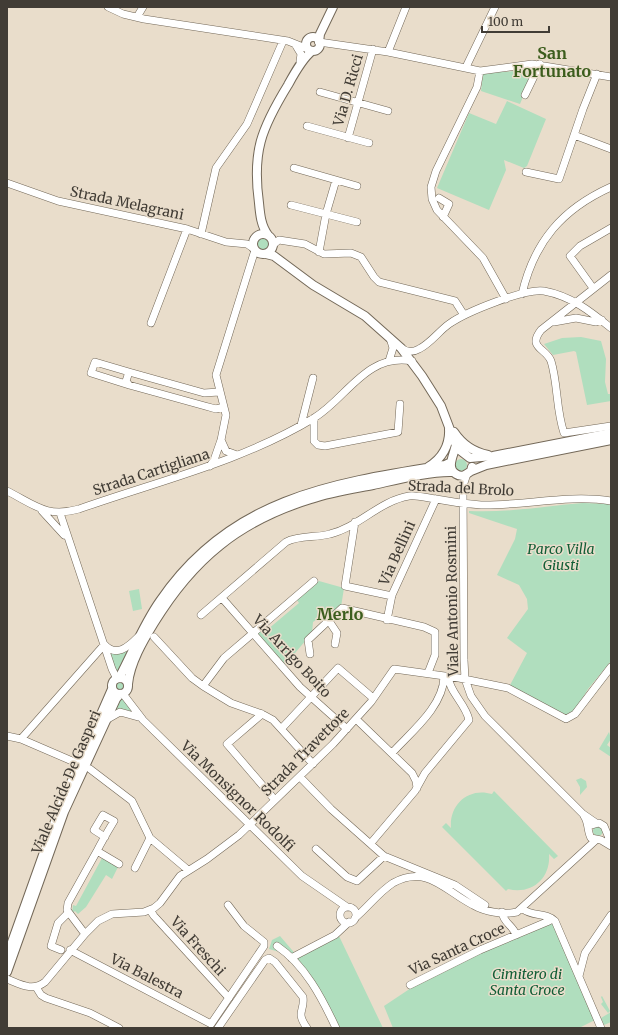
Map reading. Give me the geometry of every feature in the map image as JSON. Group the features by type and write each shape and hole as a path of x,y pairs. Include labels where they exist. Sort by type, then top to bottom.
{"main road":[{"path":"286,264 273,246 262,223 260,215 256,178 258,150 269,116 296,72 308,45 323,29 332,9"},
{"path":"296,72 308,45 332,9"},
{"path":"259,252 255,238 260,215"},
{"path":"255,238 263,233 269,235"},
{"path":"259,252 273,246"},
{"path":"259,252 274,256 313,285 365,316 390,337 413,363 459,439 469,448 478,453 493,456"},
{"path":"450,425 458,448 472,464 469,473"},
{"path":"425,468 435,462 446,447 450,425"},
{"name":"Viale Alcide De Gasperi","path":"7,956 59,810 115,682 138,637 160,601 195,559 218,538 250,517 294,497 323,488 445,465 452,460 466,456 493,456 611,433"},
{"name":"Viale Alcide De Gasperi","path":"7,972 64,812 106,720 125,691 130,673 149,631 177,588 199,562 240,530 274,513 312,498 389,482 455,473 469,473 486,465 611,440"},
{"path":"455,473 451,467 456,443"},
{"path":"126,680 125,691 116,693 115,682 126,680"}],"street":[{"path":"108,7 137,17 308,45 330,44 373,49 480,71 540,64 611,77"},
{"path":"137,17 143,7"},
{"path":"388,52 406,7"},
{"path":"466,67 495,7"},
{"path":"323,29 325,37 330,44"},
{"path":"201,234 216,168 248,124 283,41"},
{"path":"300,61 300,50 308,45"},
{"name":"Via D. Ricci","path":"348,138 373,49"},
{"path":"525,96 540,64"},
{"path":"480,71 478,86 436,171 431,187 432,199 437,210 443,217 483,258 506,299"},
{"path":"526,172 559,179 597,74"},
{"path":"320,92 388,111"},
{"path":"307,126 369,143"},
{"path":"574,135 611,149"},
{"path":"294,168 357,186"},
{"path":"319,252 326,214 336,180"},
{"name":"Strada Melagrani","path":"7,183 58,200 187,229 226,242 242,243 259,252"},
{"path":"522,294 538,249 556,223 582,203 611,188"},
{"path":"439,198 449,204 443,217"},
{"path":"291,205 357,222"},
{"path":"594,288 570,256 580,246 611,228"},
{"path":"150,323 187,229"},
{"path":"269,235 284,240 305,244 324,254 351,253 361,258 379,282 455,301 464,315"},
{"name":"Strada Melagrani","path":"242,243 255,238"},
{"path":"273,246 279,240 284,240"},
{"path":"224,461 221,449 221,440 226,415 219,392 216,375 253,261 259,252"},
{"path":"611,275 541,330 537,336 536,342 541,351 550,360 564,433 611,426"},
{"path":"401,348 410,352 418,349 449,324 464,315 522,294 543,291 577,302 611,328"},
{"path":"552,322 576,318 596,322 602,320"},
{"path":"389,361 394,348 390,337"},
{"path":"413,363 418,349"},
{"name":"Strada Cartigliana","path":"7,491 38,508 60,513 79,509 224,461 314,418 365,374 389,361 400,359 413,363"},
{"path":"219,392 204,393 95,362 91,373 216,409 224,407"},
{"path":"129,372 126,381 129,385"},
{"path":"301,425 313,378"},
{"path":"314,418 314,441 318,445 325,446 398,432 400,404"},
{"path":"221,449 237,455"},
{"path":"210,466 221,449"},
{"name":"Viale Antonio Rosmini","path":"455,473 463,486"},
{"name":"Viale Antonio Rosmini","path":"469,473 463,486 464,660 465,679 471,696 485,716 583,814 596,823 604,826 611,844"},
{"name":"Strada del Brolo","path":"201,615 281,545 292,538 331,534 392,501 401,498 411,496 436,500 493,505 559,500 611,501"},
{"name":"Via Bellini","path":"387,620 392,596 436,500"},
{"path":"38,508 47,515 66,536"},
{"path":"66,536 67,519 79,509"},
{"path":"60,513 66,536 112,669 115,682"},
{"path":"355,522 345,586 392,596"},
{"path":"203,686 224,658 314,582"},
{"name":"Via Arrigo Boito","path":"222,598 311,697 347,728"},
{"path":"310,654 308,640 342,608 435,632 435,655 428,673"},
{"path":"329,621 337,633 335,644"},
{"path":"103,643 110,649 121,651 129,646 138,637"},
{"path":"154,637 192,678 203,686 231,703 262,714 282,728 313,764"},
{"path":"21,739 103,643"},
{"path":"282,728 338,668 373,698"},
{"name":"Strada Travettore","path":"150,910 160,903 180,876 218,852 300,777 356,719 394,669 465,679 508,688 566,720 575,714 610,668"},
{"path":"371,843 417,788 425,773 469,720 446,677"},
{"path":"439,699 446,677"},
{"path":"392,753 423,720 439,699 448,691 454,690"},
{"name":"Via Monsignor Rodolfi","path":"125,691 130,704 143,720 302,876 335,900 346,911"},
{"path":"106,720 120,712 133,714 143,720"},
{"path":"262,714 227,744 275,800"},
{"path":"356,719 412,773 416,781 417,788"},
{"path":"7,736 21,739 72,761 80,761"},
{"path":"90,769 132,801 150,838 188,870"},
{"path":"412,773 425,773"},
{"path":"300,777 331,809 384,856 485,905"},
{"name":"Viale Antonio Rosmini","path":"583,814 591,838 611,844"},
{"path":"583,851 589,830 596,823"},
{"path":"293,957 339,931 390,886 408,877 427,878 452,888 479,908 502,912 515,912 523,909 583,851 606,833"},
{"path":"85,934 68,913 68,903 105,837"},
{"path":"135,868 150,838"},
{"path":"316,849 347,877 357,882 384,856"},
{"path":"97,851 119,864"},
{"path":"406,866 408,877"},
{"name":"Via Balestra","path":"70,950 210,1026 264,948 264,944 241,922 228,905"},
{"name":"Via Monsignor Rodolfi","path":"346,911 364,909"},
{"path":"523,909 528,912 547,915 556,921 601,1028"},
{"path":"7,979 26,987 36,987 45,982 70,950 98,921 108,915 150,910"},
{"name":"Via Freschi","path":"150,910 229,998"},
{"path":"339,931 346,911 356,913 352,920"},
{"name":"Via Monsignor Rodolfi","path":"346,911 345,922 352,920"},
{"name":"Via Santa Croce","path":"502,912 503,920 516,932 516,935"},
{"path":"61,950 51,946 58,923 68,913"},
{"path":"579,976 585,953 611,915"},
{"name":"Via Santa Croce","path":"410,985 480,950 549,921"},
{"path":"277,946 293,957 319,992 336,1028"},
{"path":"572,959 585,953"},
{"path":"218,1028 265,960 269,958 275,962 303,997 304,1003 300,1013 302,1020 308,1028"},
{"path":"36,987 41,995 46,998 90,1012 119,1028"}],"green space":[{"path":"534,70 520,104 481,91 483,73"},
{"path":"507,101 546,119 527,166 524,168 504,160 506,170 489,210 437,188 469,113 496,124"},
{"path":"263,238 267,240 269,244 267,248 263,250 259,248 257,244 259,240"},
{"path":"581,337 601,341 606,359 605,382 608,394 611,394 611,401 587,405 576,352 574,351 553,355 544,344 562,338"},
{"path":"463,459 466,460 466,470 459,471 456,470 455,463 456,460"},
{"name":"Parco Villa Giusti","path":"583,503 611,504 611,661 588,689 576,709 566,717 509,687 527,653 507,638 528,609 527,599 519,585 497,575 515,539 517,529 469,513 469,511 512,510"},
{"path":"319,581 344,588 341,607 326,619 319,618 313,622 312,633 284,666 257,634 265,627 267,630 299,603 297,600"},
{"path":"139,589 142,609 133,611 129,591"},
{"path":"128,649 119,672 117,674 108,650"},
{"path":"120,681 125,686 120,691 115,686"},
{"path":"121,695 132,712 123,709 112,713"},
{"path":"609,732 611,739 607,745 611,748 611,757 599,749"},
{"path":"581,778 586,781 587,787 580,795 580,787 576,780"},
{"path":"494,791 558,856 554,859 549,854 547,870 538,883 532,887 517,890 508,889 506,891 442,827 446,823 451,828 453,812 462,799 468,795 476,793 484,792 492,794"},
{"path":"598,826 603,831 598,836 593,831"},
{"path":"102,858 118,867 112,879 106,875 86,907 78,914 75,911 72,913 73,905 76,906"},
{"name":"Cimitero di Santa Croce","path":"553,922 595,1020 579,1028 393,1028 384,1006 423,980 465,959"},
{"path":"280,936 298,957 339,936 383,1028 333,1028 316,991 283,953 269,949 272,940"},
{"path":"602,996 610,1011 608,1013 601,1004 603,1002"},
{"path":"611,1012 611,1022 604,1025 601,1018"}],"district":[{"name":"San Fortunato","path":"552,62"},
{"name":"Merlo","path":"340,614"}]}
